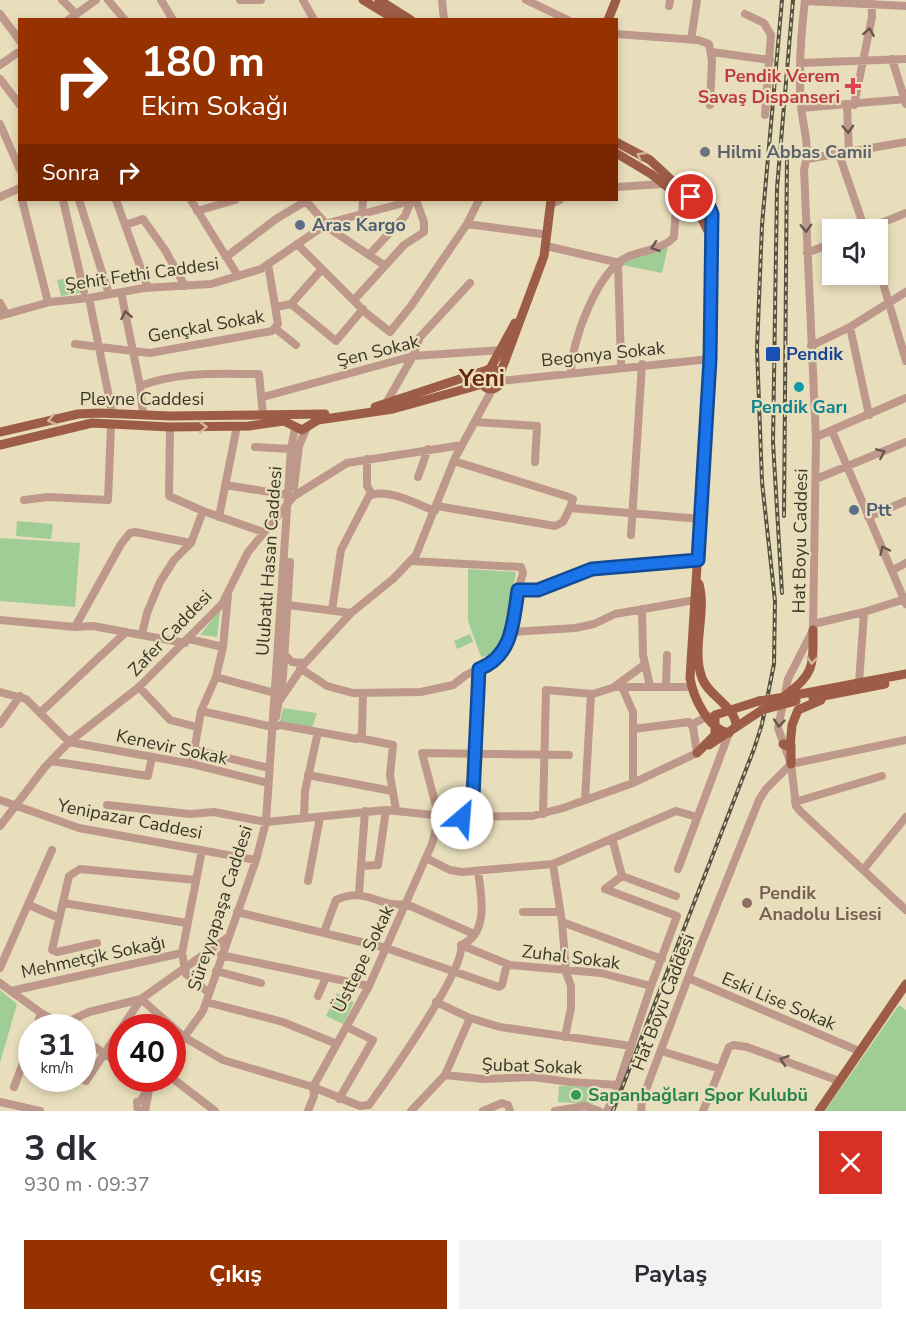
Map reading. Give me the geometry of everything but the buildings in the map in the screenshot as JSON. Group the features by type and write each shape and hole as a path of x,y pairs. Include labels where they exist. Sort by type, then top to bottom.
{"main road":[{"path":"363,0 393,18"},
{"path":"379,0 408,18"},
{"path":"609,18 616,0"},
{"path":"615,18 622,0"},
{"path":"618,143 650,160 696,205 712,243"},
{"path":"618,154 663,184 679,198 696,205 707,204 712,214 710,356 697,575 699,662 702,680 735,717 732,730"},
{"path":"486,386 481,377 502,350 528,289 552,201"},
{"path":"308,427 308,420 301,415 293,421 295,427 300,430 308,427 325,418 393,409 486,386 500,378 535,284 546,246 552,201"},
{"path":"487,370 500,378"},
{"name":"Plevne Caddesi","path":"0,432 78,414 112,412 263,415 347,412 385,405 487,370"},
{"path":"111,426 112,412"},
{"path":"138,427 143,414"},
{"path":"249,426 256,420 250,414"},
{"name":"Plevne Caddesi","path":"0,445 86,423 111,426 170,427 249,426 284,421 295,427"},
{"path":"699,598 690,669 692,687 716,727 732,730"},
{"path":"698,753 713,737 716,727 715,715 728,710 760,706 798,694 812,669 813,627"},
{"path":"791,764 787,744 798,710 810,703 858,686 906,674"},
{"path":"698,753 732,730 760,706 784,697 906,680"},
{"path":"699,702 708,701 712,693"},
{"path":"819,1111 906,984"}],"street":[{"path":"62,0 76,14"},
{"path":"71,18 96,0"},
{"path":"108,0 123,18"},
{"path":"240,0 261,0"},
{"path":"303,0 313,18"},
{"path":"442,0 444,18"},
{"path":"526,0 564,18"},
{"path":"691,40 697,0"},
{"path":"805,1 906,6"},
{"name":"Hat Boyu Caddesi","path":"787,744 778,728 788,679 813,627 816,437 804,170 807,159 806,129 801,108 805,1"},
{"path":"166,2 172,18"},
{"path":"849,152 850,105 864,60 872,3"},
{"path":"0,14 18,39"},
{"path":"745,14 764,23 769,30 770,60 765,115"},
{"path":"618,34 706,42 712,52 710,105"},
{"path":"712,52 770,60"},
{"path":"0,65 18,54"},
{"path":"801,108 905,101 892,59"},
{"path":"801,63 906,59"},
{"path":"0,79 18,102"},
{"path":"0,124 18,165"},
{"path":"807,159 906,142"},
{"path":"839,154 862,219"},
{"path":"618,187 663,184"},
{"path":"0,197 18,188"},
{"path":"679,198 676,228 670,241 619,264 582,318 572,352 570,372 621,363 710,356"},
{"path":"22,201 48,302"},
{"path":"63,201 100,348 112,412"},
{"path":"79,201 109,294"},
{"path":"117,201 148,288"},
{"path":"192,201 238,276"},
{"path":"198,211 232,201"},
{"path":"226,257 276,219 304,201"},
{"path":"307,201 325,225 384,265"},
{"path":"362,214 363,201"},
{"name":"Şehit Fethi Caddesi","path":"3,315 48,302 86,295 211,284 268,264 325,225 410,201"},
{"path":"369,255 405,216 413,201"},
{"path":"354,300 404,245 424,232 424,222 414,201"},
{"path":"297,244 363,309 390,332 467,224 478,201"},
{"path":"888,220 906,213"},
{"path":"125,225 143,219 165,250 185,286"},
{"path":"467,224 542,234"},
{"path":"546,246 619,264"},
{"path":"807,253 822,247"},
{"name":"Gençkal Sokak","path":"75,344 133,353 150,353 276,329 276,307 268,264"},
{"path":"619,264 621,363"},
{"path":"276,307 291,304 322,269"},
{"path":"385,405 426,330 470,283"},
{"path":"884,285 903,336 906,361"},
{"path":"121,292 140,386 143,414"},
{"path":"811,346 850,327 906,292"},
{"path":"890,303 906,300"},
{"path":"0,303 3,315"},
{"path":"291,304 336,341 363,309"},
{"path":"850,327 868,415"},
{"path":"276,329 296,345"},
{"name":"Şen Sokak","path":"263,396 413,356 502,350"},
{"name":"Begonya Sokak","path":"500,378 710,356"},
{"path":"631,535 642,364"},
{"path":"140,386 163,377 187,373 259,374 263,396 263,415"},
{"name":"Süreyyapaşa Caddesi","path":"186,1034 203,1011 256,860 266,822 276,696 282,686 351,613 412,561 436,508 454,460 476,422 486,386"},
{"path":"816,437 906,398"},
{"path":"476,422 537,426 535,462"},
{"path":"24,500 48,497 108,500 111,426"},
{"path":"219,517 237,426"},
{"path":"170,427 169,496 262,532"},
{"name":"Ulubatlı Hasan Caddesi","path":"282,686 288,605 291,449 295,427"},
{"name":"Ulubatlı Hasan Caddesi","path":"276,696 290,498 297,456 308,427"},
{"path":"813,627 905,601 832,431"},
{"path":"816,479 906,442"},
{"name":"Zafer Caddesi","path":"0,826 14,806 69,742 139,687 222,604 244,559 262,532 290,498 347,462 462,445"},
{"path":"255,447 291,449"},
{"path":"418,477 428,449"},
{"path":"367,459 367,486 372,494"},
{"path":"372,494 390,495 436,508 555,526 564,522 573,499 454,460"},
{"path":"225,485 290,498"},
{"path":"332,610 341,550 372,494"},
{"path":"868,516 906,501"},
{"path":"570,508 701,519"},
{"path":"142,634 150,605 165,572 190,543 203,511"},
{"path":"75,627 121,544 130,533 135,532 190,543"},
{"path":"518,590 538,590 592,569 698,560"},
{"path":"285,654 292,662 302,665 335,690 363,693 412,693 442,689 490,665 500,656 512,632 523,573 521,567 412,561"},
{"path":"893,570 906,563"},
{"path":"192,765 201,711 216,677 223,647 228,621 228,593"},
{"path":"512,632 575,628 594,624 615,614 699,598"},
{"path":"288,605 351,613"},
{"path":"642,609 644,665 650,686"},
{"path":"858,686 864,612"},
{"path":"0,620 75,627 93,626 223,647"},
{"path":"40,713 126,632"},
{"path":"666,686 667,655"},
{"name":"Süreyyapaşa Caddesi","path":"276,696 302,665"},
{"path":"617,687 644,665"},
{"path":"472,818 479,669"},
{"path":"216,677 276,696"},
{"path":"139,687 170,720 197,727"},
{"path":"543,814 546,690 591,694 617,687 692,687"},
{"path":"617,687 633,712 633,783"},
{"path":"0,692 20,696 69,742"},
{"path":"359,738 362,734 363,693"},
{"path":"585,800 591,694"},
{"path":"0,724 20,696"},
{"path":"201,711 273,727 280,725 393,745 390,775 396,810"},
{"path":"692,725 708,716"},
{"path":"107,806 190,814 214,812 266,822 386,810 439,817 472,818 543,814 633,783 698,753 692,725 689,722 633,729"},
{"path":"678,869 732,730"},
{"path":"304,818 308,775 318,732"},
{"path":"906,740 791,764 795,802 800,811 906,910"},
{"name":"Kenevir Sokak","path":"69,742 192,765 268,783"},
{"path":"195,750 269,768"},
{"path":"439,817 422,753 569,755"},
{"path":"51,761 148,777 152,757"},
{"name":"Hat Boyu Caddesi","path":"641,1111 641,1103 687,978 762,795 791,764"},
{"path":"308,775 392,791"},
{"path":"795,802 882,776"},
{"name":"Yenipazar Caddesi","path":"0,800 79,828 256,860"},
{"path":"361,866 378,865 386,810"},
{"path":"359,893 365,811"},
{"path":"426,858 450,870 478,871 553,864 676,811 697,817"},
{"path":"308,881 320,817"},
{"name":"Üsttepe Sokak","path":"308,1111 314,1096 313,1087 369,986 406,904 426,858 439,817"},
{"path":"863,870 902,830 906,818"},
{"path":"612,838 622,876"},
{"path":"0,969 52,850"},
{"path":"202,850 182,953 183,968 208,993"},
{"path":"553,864 562,922 566,972 571,994 565,1037"},
{"path":"97,943 52,951 69,876 80,869 196,880"},
{"path":"186,1038 236,1065 313,1087 368,1109 454,970 462,953 460,945 469,942 474,934 482,912 478,871"},
{"path":"622,876 676,897"},
{"path":"607,1111 676,915 605,889 622,876"},
{"path":"324,932 336,900 359,893 394,904 406,904 474,934"},
{"path":"63,903 187,923"},
{"path":"29,905 59,918"},
{"path":"237,912 386,948 499,987 502,985 507,964"},
{"path":"524,912 560,912"},
{"path":"562,922 662,959"},
{"path":"96,1062 141,999 228,937"},
{"name":"Zuhal Sokak","path":"460,945 507,964 566,972 601,973 651,986"},
{"name":"Mehmetçik Sokağı","path":"11,991 182,953"},
{"path":"221,955 369,986"},
{"path":"216,971 261,983"},
{"path":"318,996 326,977"},
{"name":"Eski Lise Sokak","path":"687,978 859,1051"},
{"path":"0,982 41,1013"},
{"path":"86,1014 141,999"},
{"path":"141,999 158,1014"},
{"path":"206,1002 283,1022 337,1044"},
{"path":"436,1002 470,1018 500,1027 631,1046"},
{"path":"411,1111 420,1107 445,1075 470,1018"},
{"path":"339,1099 373,1040 346,1027"},
{"path":"703,1111 729,1047 739,1045 839,1081"},
{"path":"96,1049 108,1058"},
{"path":"661,1051 720,1069"},
{"name":"Şubat Sokak","path":"445,1075 475,1079 533,1077 570,1082 618,1084"},
{"path":"14,1087 18,1080"},
{"path":"555,1111 573,1106 597,1110 606,1105 618,1084"},
{"path":"186,1089 215,1111"},
{"path":"142,1107 148,1092"},
{"path":"0,1102 21,1109 40,1111"},
{"path":"483,1111 502,1103 508,1106 510,1111"}],"green space":[{"path":"668,247 662,273 622,265 623,261"},
{"path":"76,277 80,293 61,296 57,280"},
{"path":"17,521 53,524 51,539 16,536"},
{"path":"0,538 80,543 75,607 0,601"},
{"path":"468,569 516,572 507,630 494,654 481,657 468,621"},
{"path":"220,612 217,637 200,635 218,613"},
{"path":"470,634 473,642 457,649 454,641"},
{"path":"283,708 317,713 312,728 280,721"},
{"path":"0,990 17,1004 0,1063"},
{"path":"337,993 354,1002 343,1024 326,1016"},
{"path":"899,1005 906,1010 906,1111 825,1111"},
{"name":"Sapanbağları Spor Kulubü","path":"559,1086 593,1087 593,1104 558,1102"}],"railway":[{"path":"613,1111 754,749 762,724 774,664 775,601 762,482 757,349 762,225 782,0"},
{"path":"782,593 773,442 777,188 793,0"},
{"path":"784,516 787,153"}],"place":[{"name":"Pendik Verem Savaş Dispanseri","path":"853,86"},
{"name":"Hilmi Abbas Camii","path":"705,152"},
{"name":"Aras Kargo","path":"300,225"},
{"name":"Pendik","path":"773,354"},
{"name":"Pendik Garı","path":"799,387"},
{"name":"Ptt","path":"854,510"},
{"name":"Pendik Anadolu Lisesi","path":"747,903"},
{"name":"Sapanbağları Spor Kulubü","path":"576,1095"}],"district":[{"name":"Yeni","path":"482,378"}],"route":[{"path":"462,818 472,818 479,669 495,661 508,642 512,632 518,590 538,590 592,569 698,560 710,359 712,214 707,204 698,198 691,197"}]}
